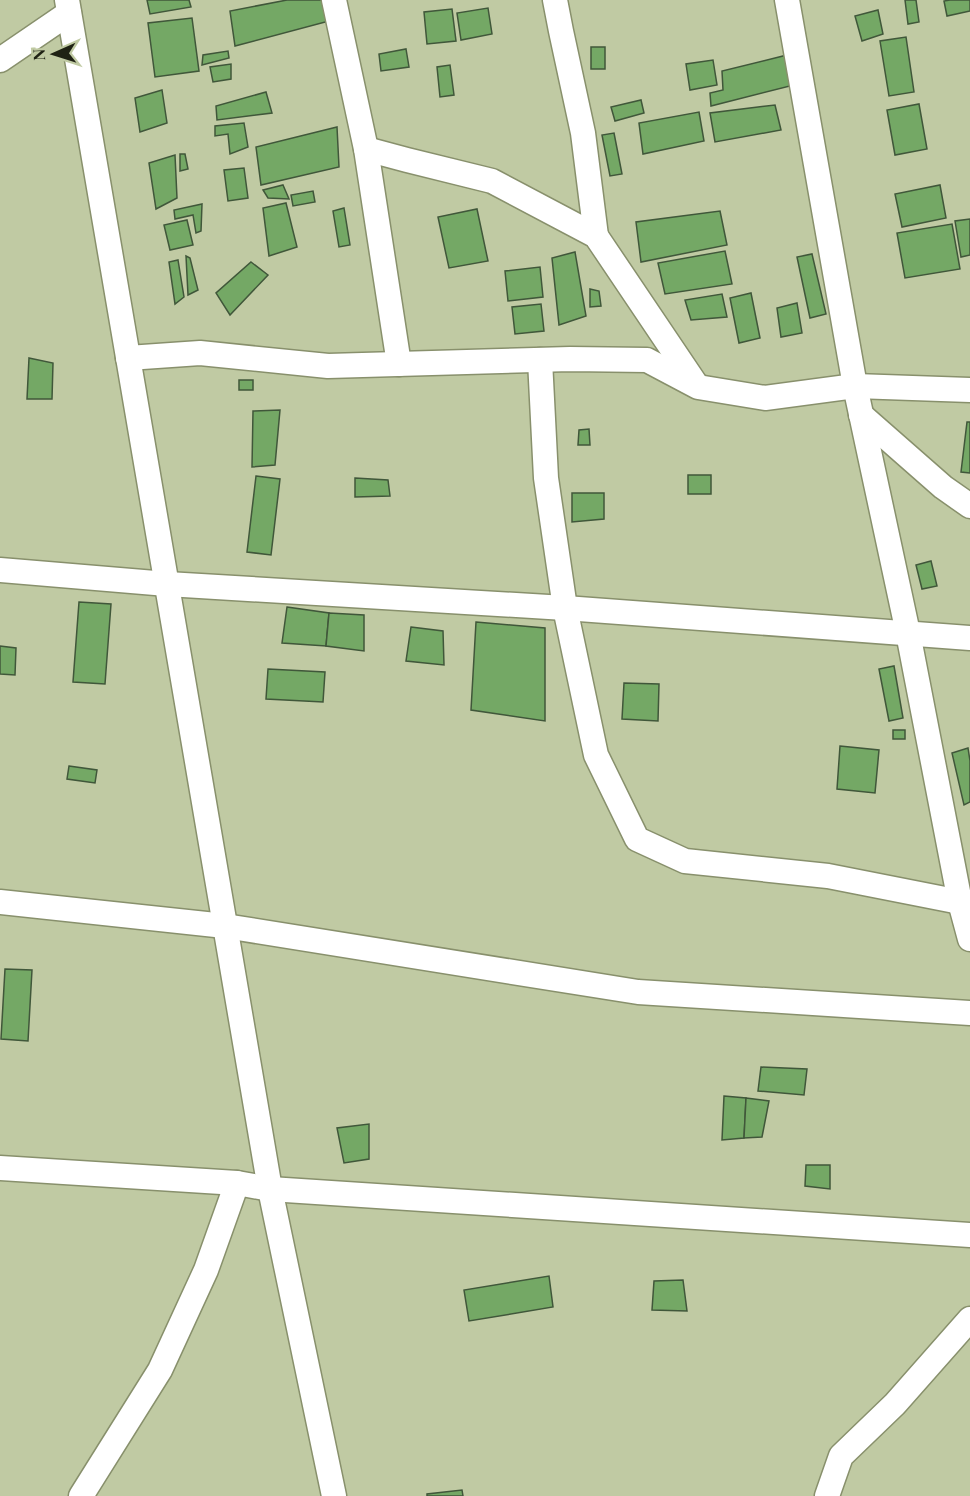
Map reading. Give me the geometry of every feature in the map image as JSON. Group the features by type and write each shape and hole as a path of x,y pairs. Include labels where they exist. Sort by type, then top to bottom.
{"street":[{"path":"334,0 366,148 399,364"},
{"path":"555,0 583,133 596,236 698,387"},
{"path":"787,0 855,386 965,904 970,939"},
{"path":"0,60 68,7 270,1189 334,1496"},
{"path":"366,148 492,181 596,236"},
{"path":"128,358 200,353 328,366 570,359 647,360 698,387 765,398 855,386 970,390"},
{"path":"540,360 546,478 565,608 596,754 637,839 685,861 828,876 965,904"},
{"path":"861,415 943,487 970,506"},
{"path":"0,570 167,584 565,608 970,638"},
{"path":"0,902 225,926 639,992 970,1013"},
{"path":"0,1168 237,1183 270,1189 970,1235"},
{"path":"81,1496 160,1370 206,1270 237,1183"},
{"path":"826,1496 841,1456 896,1404 970,1318"}],"building":[{"path":"147,0 189,0 191,7 150,14"},
{"path":"287,0 322,0 329,21 235,46 230,11"},
{"path":"905,0 916,0 919,22 908,24"},
{"path":"970,0 970,11 947,16 944,1"},
{"path":"488,8 492,34 461,40 457,13"},
{"path":"452,9 456,41 427,44 424,12"},
{"path":"878,10 883,34 862,41 855,16"},
{"path":"192,18 199,71 155,77 148,23"},
{"path":"906,37 914,92 889,96 880,41"},
{"path":"591,47 605,47 605,69 591,69"},
{"path":"406,49 409,67 381,71 379,54"},
{"path":"228,51 229,58 202,65 203,55"},
{"path":"787,55 790,86 711,106 710,93 723,90 722,71"},
{"path":"713,60 717,85 690,90 686,64"},
{"path":"231,64 231,79 213,82 210,67"},
{"path":"450,65 454,95 440,97 437,67"},
{"path":"162,90 167,123 140,132 135,98"},
{"path":"266,92 272,113 217,120 216,106"},
{"path":"641,100 644,113 615,121 611,107"},
{"path":"919,104 927,149 895,155 887,110"},
{"path":"775,105 781,130 715,142 710,113"},
{"path":"699,112 704,141 643,154 639,123"},
{"path":"244,123 248,147 230,154 228,134 215,136 215,126"},
{"path":"337,127 339,167 261,185 256,147"},
{"path":"614,133 622,174 610,176 602,135"},
{"path":"180,154 185,154 188,169 180,171"},
{"path":"175,155 177,198 156,209 149,163"},
{"path":"244,168 248,198 228,201 224,170"},
{"path":"283,185 289,199 268,198 263,190"},
{"path":"940,185 946,218 902,227 895,194"},
{"path":"313,191 315,202 293,206 291,195"},
{"path":"286,203 297,247 269,256 263,208"},
{"path":"202,204 201,231 196,233 193,215 175,219 174,210"},
{"path":"344,208 350,245 339,247 333,211"},
{"path":"477,209 488,261 449,268 438,217"},
{"path":"720,211 727,245 641,262 636,222"},
{"path":"970,219 970,255 961,257 955,221"},
{"path":"187,220 193,245 170,250 164,225"},
{"path":"952,224 960,269 905,278 897,233"},
{"path":"725,251 732,284 665,294 658,263"},
{"path":"575,252 586,316 559,325 552,258"},
{"path":"812,254 826,314 810,318 797,257"},
{"path":"186,256 190,258 198,290 188,295"},
{"path":"178,260 184,297 175,304 169,262"},
{"path":"251,262 268,275 230,315 216,293"},
{"path":"540,267 543,297 508,301 505,271"},
{"path":"590,289 599,291 601,306 590,307"},
{"path":"751,293 760,338 739,343 730,298"},
{"path":"722,294 727,317 691,320 685,300"},
{"path":"797,303 802,333 781,337 777,308"},
{"path":"541,304 544,331 515,334 512,307"},
{"path":"29,358 53,363 52,399 27,399"},
{"path":"239,380 253,380 253,390 239,390"},
{"path":"280,410 275,465 252,467 253,411"},
{"path":"967,422 970,422 970,473 961,472"},
{"path":"589,429 590,445 578,445 579,430"},
{"path":"688,475 711,475 711,494 688,494"},
{"path":"256,476 280,479 271,555 247,552"},
{"path":"355,478 388,480 390,496 355,497"},
{"path":"572,493 604,493 604,519 572,522"},
{"path":"931,561 937,586 922,589 916,565"},
{"path":"79,602 111,604 105,684 73,682"},
{"path":"287,607 329,613 326,646 282,643"},
{"path":"329,613 364,615 364,651 326,646"},
{"path":"476,622 545,628 545,721 471,710"},
{"path":"411,627 443,631 444,665 406,661"},
{"path":"0,646 16,648 15,675 0,674"},
{"path":"894,666 903,718 889,721 879,669"},
{"path":"268,669 325,672 323,702 266,699"},
{"path":"624,683 659,684 658,721 622,719"},
{"path":"893,730 905,730 905,739 893,739"},
{"path":"840,746 879,750 875,793 837,789"},
{"path":"968,748 970,802 964,805 952,753"},
{"path":"69,766 97,770 95,783 67,779"},
{"path":"5,969 32,970 28,1041 1,1039"},
{"path":"761,1067 807,1069 804,1095 758,1091"},
{"path":"724,1096 746,1098 744,1138 722,1140"},
{"path":"746,1098 769,1101 762,1137 744,1138"},
{"path":"369,1124 369,1159 344,1163 337,1128"},
{"path":"806,1165 830,1165 830,1189 805,1186"},
{"path":"549,1276 553,1307 469,1321 464,1290"},
{"path":"683,1280 687,1311 652,1310 654,1281"},
{"path":"462,1490 463,1496 427,1496 427,1494"}]}
